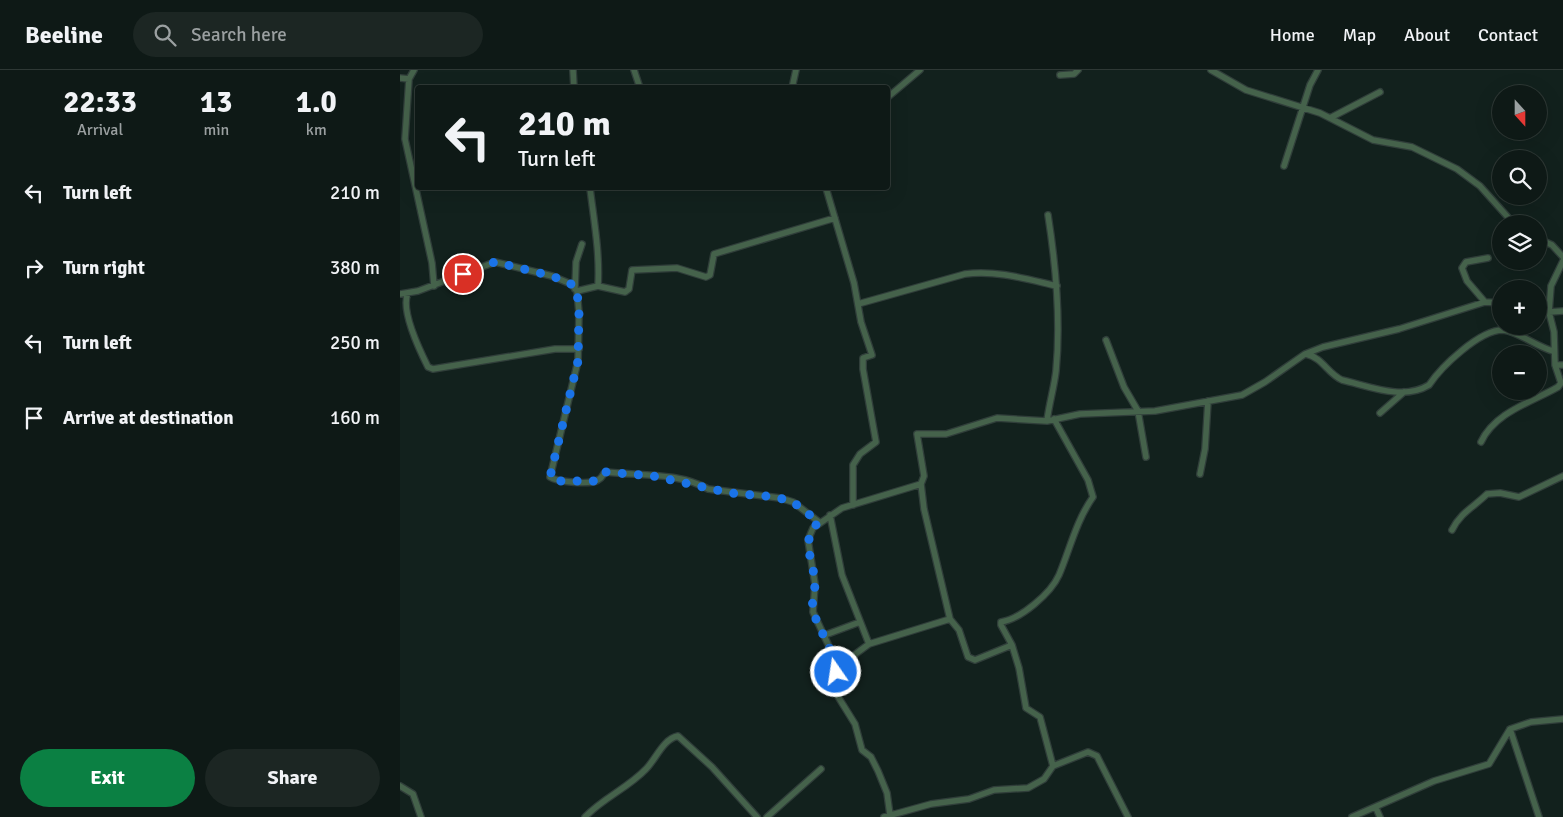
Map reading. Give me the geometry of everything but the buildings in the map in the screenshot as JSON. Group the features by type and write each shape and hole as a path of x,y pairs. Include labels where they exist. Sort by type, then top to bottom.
{"street":[{"path":"414,70 409,79 405,139 415,185"},
{"path":"573,70 574,85"},
{"path":"634,70 639,85"},
{"path":"793,85 796,70"},
{"path":"890,95 920,70"},
{"path":"1060,75 1074,74 1078,70"},
{"path":"1211,70 1246,90 1330,118 1373,140 1412,147 1457,169 1480,186 1506,215"},
{"path":"1284,166 1310,85 1318,70"},
{"path":"400,78 409,79"},
{"path":"1330,118 1380,92"},
{"path":"416,190 432,264 434,286"},
{"path":"590,190 599,253 598,286"},
{"path":"827,190 858,304 861,322 872,350 872,355 863,358 863,369 876,442 860,454 853,465 853,505"},
{"path":"1048,215 1057,286 1056,371 1051,420 1088,480 1093,497 1069,543 1058,576 1024,613 1012,621 1001,622 1019,668 1026,708 1040,717 1053,766"},
{"path":"576,290 598,286 625,292 629,289 630,273 635,269 677,268 706,277 710,275 714,254 835,218"},
{"path":"1547,243 1552,245 1563,257"},
{"path":"582,244 576,262 579,349 577,371 566,403 562,432 550,477 558,481 596,481 606,472 660,477 730,493 780,498 793,502 819,522"},
{"path":"1485,302 1467,281 1462,268 1466,262 1488,258"},
{"path":"1481,442 1484,435 1499,420 1524,403 1562,385 1554,365 1554,332 1549,312 1551,286 1563,261"},
{"path":"400,294 434,286 495,262 552,276 571,284 576,290"},
{"path":"858,304 966,274 982,272 1017,276 1057,286"},
{"path":"408,293 406,302 407,314 422,355 428,367 433,369 449,368 479,361 555,349 579,349"},
{"path":"1012,646 992,655 975,660 970,659 959,630 950,619 924,509 921,484 924,476 917,434 946,434 997,418 1051,420 1080,414 1164,410 1242,394 1305,354 1326,346 1415,324 1485,302 1492,302"},
{"path":"1549,312 1563,311"},
{"path":"1305,354 1317,357 1336,377 1342,380 1383,390 1404,392 1423,389 1464,348 1498,331 1503,330 1521,336 1541,348 1553,351"},
{"path":"1106,340 1124,387 1138,411 1146,458"},
{"path":"1554,365 1563,365"},
{"path":"1380,413 1404,392"},
{"path":"1200,474 1205,449 1208,401"},
{"path":"1452,530 1464,513 1478,504 1488,494 1500,493 1519,497 1563,476"},
{"path":"890,814 887,793 878,771 870,757 862,750 855,724 839,700 835,665 825,635 813,612 815,584 808,540 810,532 819,522 830,515 853,505 921,484"},
{"path":"830,515 842,575 869,644"},
{"path":"835,665 846,661 869,644 950,619"},
{"path":"825,635 860,622"},
{"path":"1352,817 1434,781 1489,764 1510,729 1531,722 1563,719"},
{"path":"1510,729 1539,817"},
{"path":"585,817 603,800 645,770 670,740 678,736 712,767 757,817"},
{"path":"884,817 931,804 969,799 994,790 1028,788 1044,779 1053,766 1082,753 1093,754 1100,762 1128,817"},
{"path":"767,817 821,769"},
{"path":"400,786 413,794 421,817"},
{"path":"1376,808 1380,817"}],"route":[{"path":"463,274 495,262 552,276 571,284 577,291 580,338 577,371 566,403 562,432 550,477 558,481 596,481 606,472 674,479 730,493 738,492 780,498 793,502 819,522 812,528 808,540 815,584 813,612 834,657 836,672"}]}
